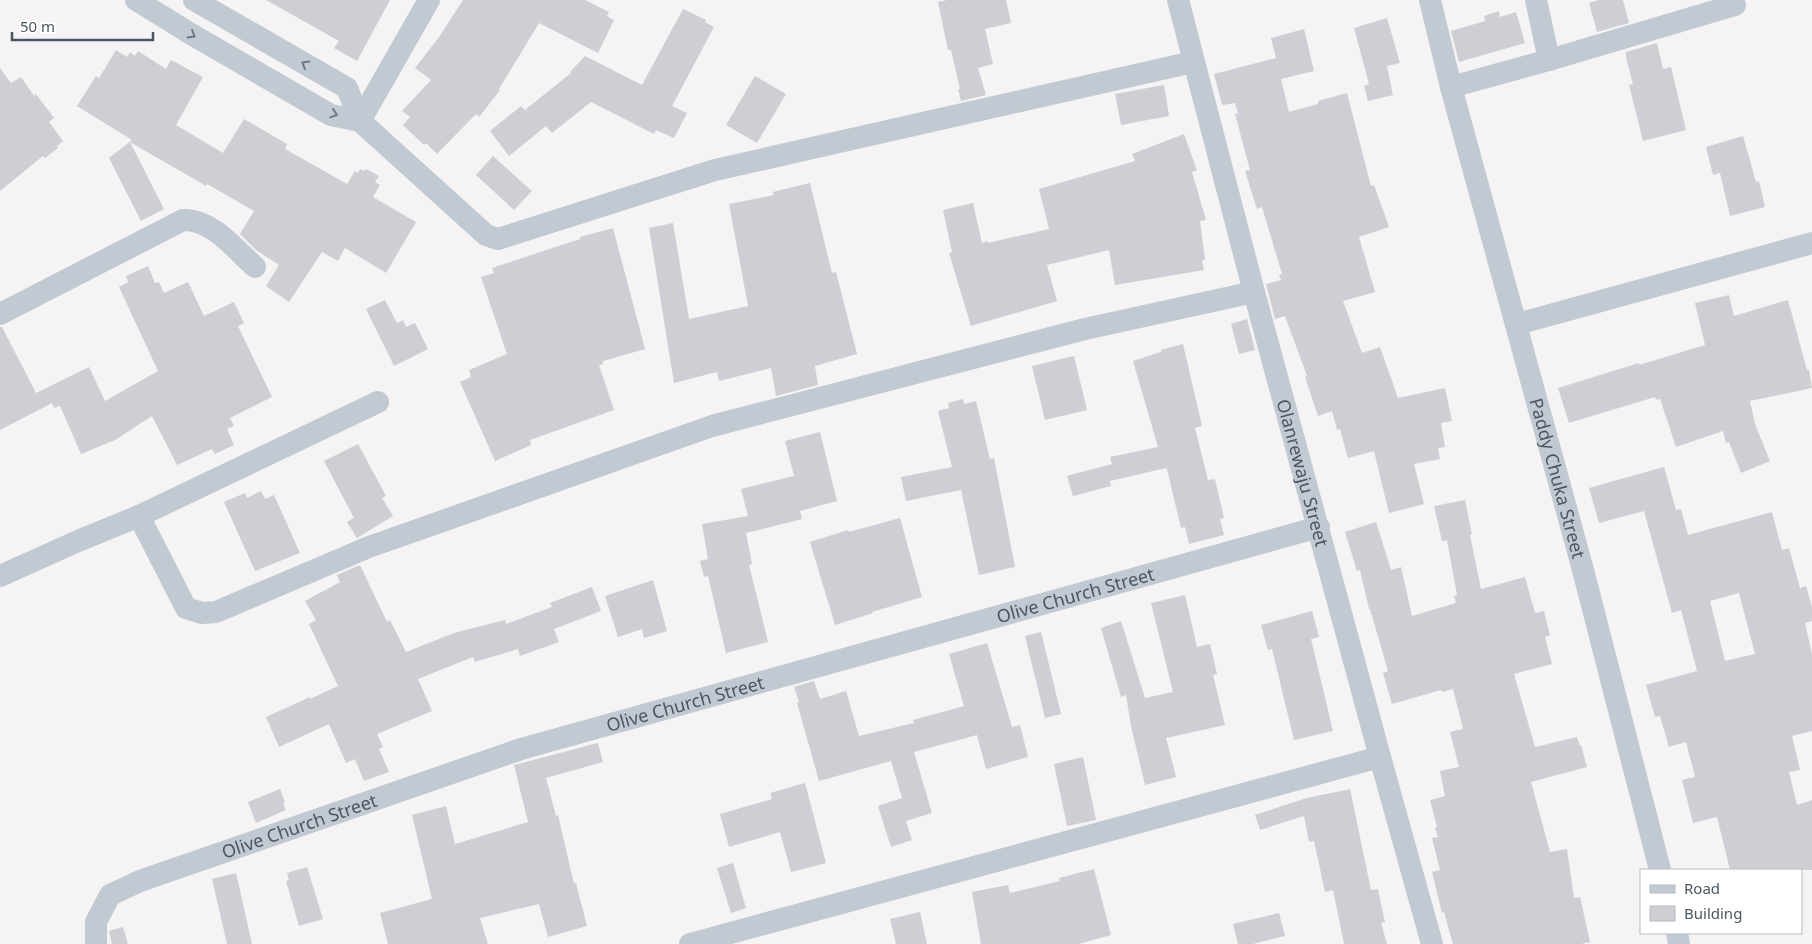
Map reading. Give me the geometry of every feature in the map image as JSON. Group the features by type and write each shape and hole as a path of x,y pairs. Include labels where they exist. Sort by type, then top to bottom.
{"street":[{"path":"136,0 191,34 331,114 360,121"},
{"path":"194,0 347,88 360,121 486,235 498,239 715,170 1193,62"},
{"path":"360,121 429,0"},
{"name":"Olanrewaju Street","path":"1178,0 1254,292 1432,944"},
{"name":"Paddy Chuka Street","path":"1430,0 1451,87 1583,570 1660,869"},
{"path":"1536,0 1549,60"},
{"path":"1451,87 1735,5"},
{"path":"0,314 183,220 198,221 215,231 255,267"},
{"path":"1517,324 1812,243"},
{"path":"139,516 186,608 202,613 216,612 369,547 712,426 1085,329 1254,292"},
{"path":"0,576 139,516 378,402"},
{"name":"Olive Church Street","path":"96,944 96,922 110,895 140,881 512,752 1319,527"},
{"path":"690,944 1380,757"}],"building":[{"path":"266,0 390,0 357,61 334,48 339,41"},
{"path":"463,0 585,0 609,12 607,16 614,20 598,53 539,23 500,90 479,117 476,114 437,154 426,143 424,145 403,125 410,117 402,111 431,80 415,68 439,37"},
{"path":"947,0 1006,0 1011,23 985,29 993,64 978,68 986,95 961,101 951,50 948,50 938,2"},
{"path":"1599,0 1623,0 1629,23 1597,32 1589,3"},
{"path":"683,9 706,20 705,22 714,27 672,106 687,113 674,138 656,130 654,134 591,102 552,133 546,126 509,156 490,131 521,106 525,110 571,73 585,56 642,85"},
{"path":"1499,11 1500,17 1516,12 1525,43 1459,62 1451,31 1485,21 1484,16"},
{"path":"1387,18 1400,63 1387,66 1393,95 1368,101 1364,86 1369,84 1354,28"},
{"path":"1304,29 1314,71 1281,79 1289,112 1347,93 1371,186 1374,185 1389,227 1359,237 1375,292 1343,301 1362,353 1380,347 1398,398 1445,388 1452,421 1441,423 1445,447 1438,448 1440,459 1414,464 1424,504 1389,513 1374,451 1348,458 1340,429 1337,430 1332,411 1318,416 1305,377 1307,376 1285,316 1275,319 1266,284 1281,280 1279,275 1282,274 1262,207 1257,209 1245,171 1250,170 1235,114 1238,113 1235,103 1222,105 1214,74 1276,58 1271,38"},
{"path":"1657,43 1663,69 1671,67 1686,130 1643,141 1629,85 1633,84 1626,52"},
{"path":"116,50 127,57 130,52 135,56 138,51 166,69 171,60 203,77 176,125 223,153 244,119 287,144 285,149 347,184 355,171 358,173 360,169 364,171 366,169 379,176 375,182 380,185 373,197 416,222 386,273 345,248 338,261 322,252 289,302 266,286 279,265 256,250 240,234 254,211 130,142 164,209 141,221 109,158 132,140 77,106 96,76 99,78"},
{"path":"0,68 11,83 21,77 34,96 36,94 54,118 49,122 63,141 57,146 58,148 45,158 43,156 0,191"},
{"path":"755,76 786,94 757,143 726,125"},
{"path":"1164,85 1169,116 1121,125 1115,94"},
{"path":"1184,134 1197,170 1192,172 1206,220 1200,221 1205,260 1202,260 1204,270 1115,285 1109,250 1047,265 1057,301 971,326 949,253 952,252 943,210 973,203 982,243 1049,229 1039,189 1135,161 1132,154"},
{"path":"1743,136 1756,182 1759,181 1765,207 1730,216 1720,173 1713,175 1706,147"},
{"path":"493,156 532,191 514,210 476,175"},
{"path":"810,183 832,273 836,272 857,354 815,366 818,385 776,396 771,368 719,381 717,372 674,383 649,228 673,223 689,319 748,306 729,204 774,195 773,192"},
{"path":"613,228 645,349 603,361 603,364 599,365 614,410 530,440 531,445 495,461 460,382 471,377 469,370 507,354 481,277 494,273 492,268 580,239 580,237"},
{"path":"148,266 155,283 159,282 164,293 188,282 204,316 234,302 244,323 238,326 272,397 230,418 234,426 227,429 234,445 215,454 212,449 177,465 152,416 115,440 81,454 60,406 54,408 52,403 0,430 0,327 2,327 36,393 89,367 105,401 158,371 119,287 128,282 126,276"},
{"path":"1729,295 1734,316 1788,300 1807,370 1809,370 1812,388 1750,401 1755,424 1770,461 1741,473 1729,442 1726,443 1723,431 1676,447 1660,399 1656,400 1655,397 1569,423 1558,388 1705,345 1695,303"},
{"path":"385,300 397,323 403,320 406,327 415,323 428,349 394,366 366,309"},
{"path":"1247,319 1255,350 1239,354 1231,324"},
{"path":"1183,344 1202,426 1195,428 1208,480 1215,479 1224,518 1220,519 1224,535 1189,544 1185,527 1181,528 1166,468 1110,481 1111,486 1073,496 1067,476 1112,464 1110,457 1158,447 1133,361"},
{"path":"1074,356 1087,410 1045,420 1032,366"},
{"path":"963,399 964,404 976,401 990,459 994,458 1015,567 979,575 961,490 906,501 901,477 952,467 938,411 949,408 948,403"},
{"path":"820,432 837,501 800,511 802,519 746,533 752,564 749,565 768,642 726,653 708,576 704,577 700,561 708,559 702,524 748,516 741,489 794,476 785,441"},
{"path":"358,444 386,496 382,498 393,516 357,538 347,522 354,518 324,461"},
{"path":"1664,467 1676,510 1681,509 1688,535 1772,512 1782,550 1789,548 1800,588 1806,586 1812,607 1812,621 1805,623 1812,654 1812,731 1792,736 1800,770 1789,772 1797,805 1812,800 1812,870 1730,869 1717,817 1693,823 1682,780 1695,777 1686,742 1669,747 1660,716 1655,717 1646,685 1697,671 1681,610 1672,613 1644,511 1599,523 1589,488","holes":["1739,593 1755,654 1725,661 1710,601"]},
{"path":"261,491 265,499 274,495 300,553 255,571 224,502 245,493 247,498"},
{"path":"1465,500 1481,589 1525,577 1535,613 1544,611 1550,635 1545,637 1552,664 1514,674 1535,747 1577,737 1581,745 1587,767 1531,782 1550,852 1567,849 1574,898 1580,897 1590,942 1581,944 1453,944 1444,912 1442,913 1432,872 1440,870 1432,838 1438,837 1430,800 1445,796 1440,771 1459,767 1450,732 1463,729 1453,689 1442,692 1441,690 1392,704 1383,673 1388,671 1369,609 1360,570 1357,571 1345,532 1376,522 1391,570 1401,567 1412,616 1456,603 1454,596 1457,595 1447,540 1442,541 1434,506"},
{"path":"900,518 922,597 835,625 810,542 848,530 849,532"},
{"path":"360,565 387,622 390,620 406,652 454,633 505,620 506,624 552,607 550,603 592,587 601,611 554,629 559,642 520,656 518,649 475,662 473,657 418,679 432,711 377,734 383,747 379,749 389,772 364,781 355,759 346,763 329,724 279,747 266,717 338,686 309,624 316,620 305,601 340,582 337,575"},
{"path":"653,580 667,631 644,638 642,629 618,637 605,596"},
{"path":"1185,595 1197,647 1210,644 1217,674 1213,675 1225,725 1166,738 1176,777 1145,785 1131,726 1126,695 1121,697 1101,628 1121,621 1145,698 1173,692 1151,603"},
{"path":"1312,611 1319,637 1311,639 1333,731 1294,740 1272,649 1268,650 1261,625"},
{"path":"1041,632 1061,714 1045,718 1025,636"},
{"path":"987,643 1012,727 1020,725 1028,757 986,769 977,735 914,752 932,813 906,821 912,840 891,847 878,806 902,798 891,761 819,781 794,687 814,681 820,699 846,691 859,736 914,723 913,720 964,706 949,654"},
{"path":"598,743 603,762 546,778 556,816 558,815 574,884 576,883 587,926 548,937 539,904 480,918 488,944 388,944 380,913 432,899 412,815 446,806 455,844 528,822 514,765"},
{"path":"1083,757 1096,820 1067,826 1054,764"},
{"path":"805,783 826,863 791,872 780,832 729,847 720,814 772,799 770,793"},
{"path":"280,789 286,810 256,823 248,802"},
{"path":"1350,789 1371,890 1378,889 1385,922 1381,923 1387,944 1344,944 1333,890 1325,892 1314,841 1309,842 1304,816 1260,830 1255,815 1307,798"},
{"path":"733,863 746,908 731,913 717,868"},
{"path":"307,867 323,919 299,926 286,881 289,880 287,873"},
{"path":"1094,869 1111,935 1078,944 981,944 972,892 1008,885 1010,893 1060,881 1059,878"},
{"path":"236,873 252,944 227,944 212,879"},
{"path":"920,912 927,944 896,944 890,919"},
{"path":"1279,913 1285,936 1253,944 1238,944 1233,924"},
{"path":"123,927 128,944 112,944 109,931"}]}
